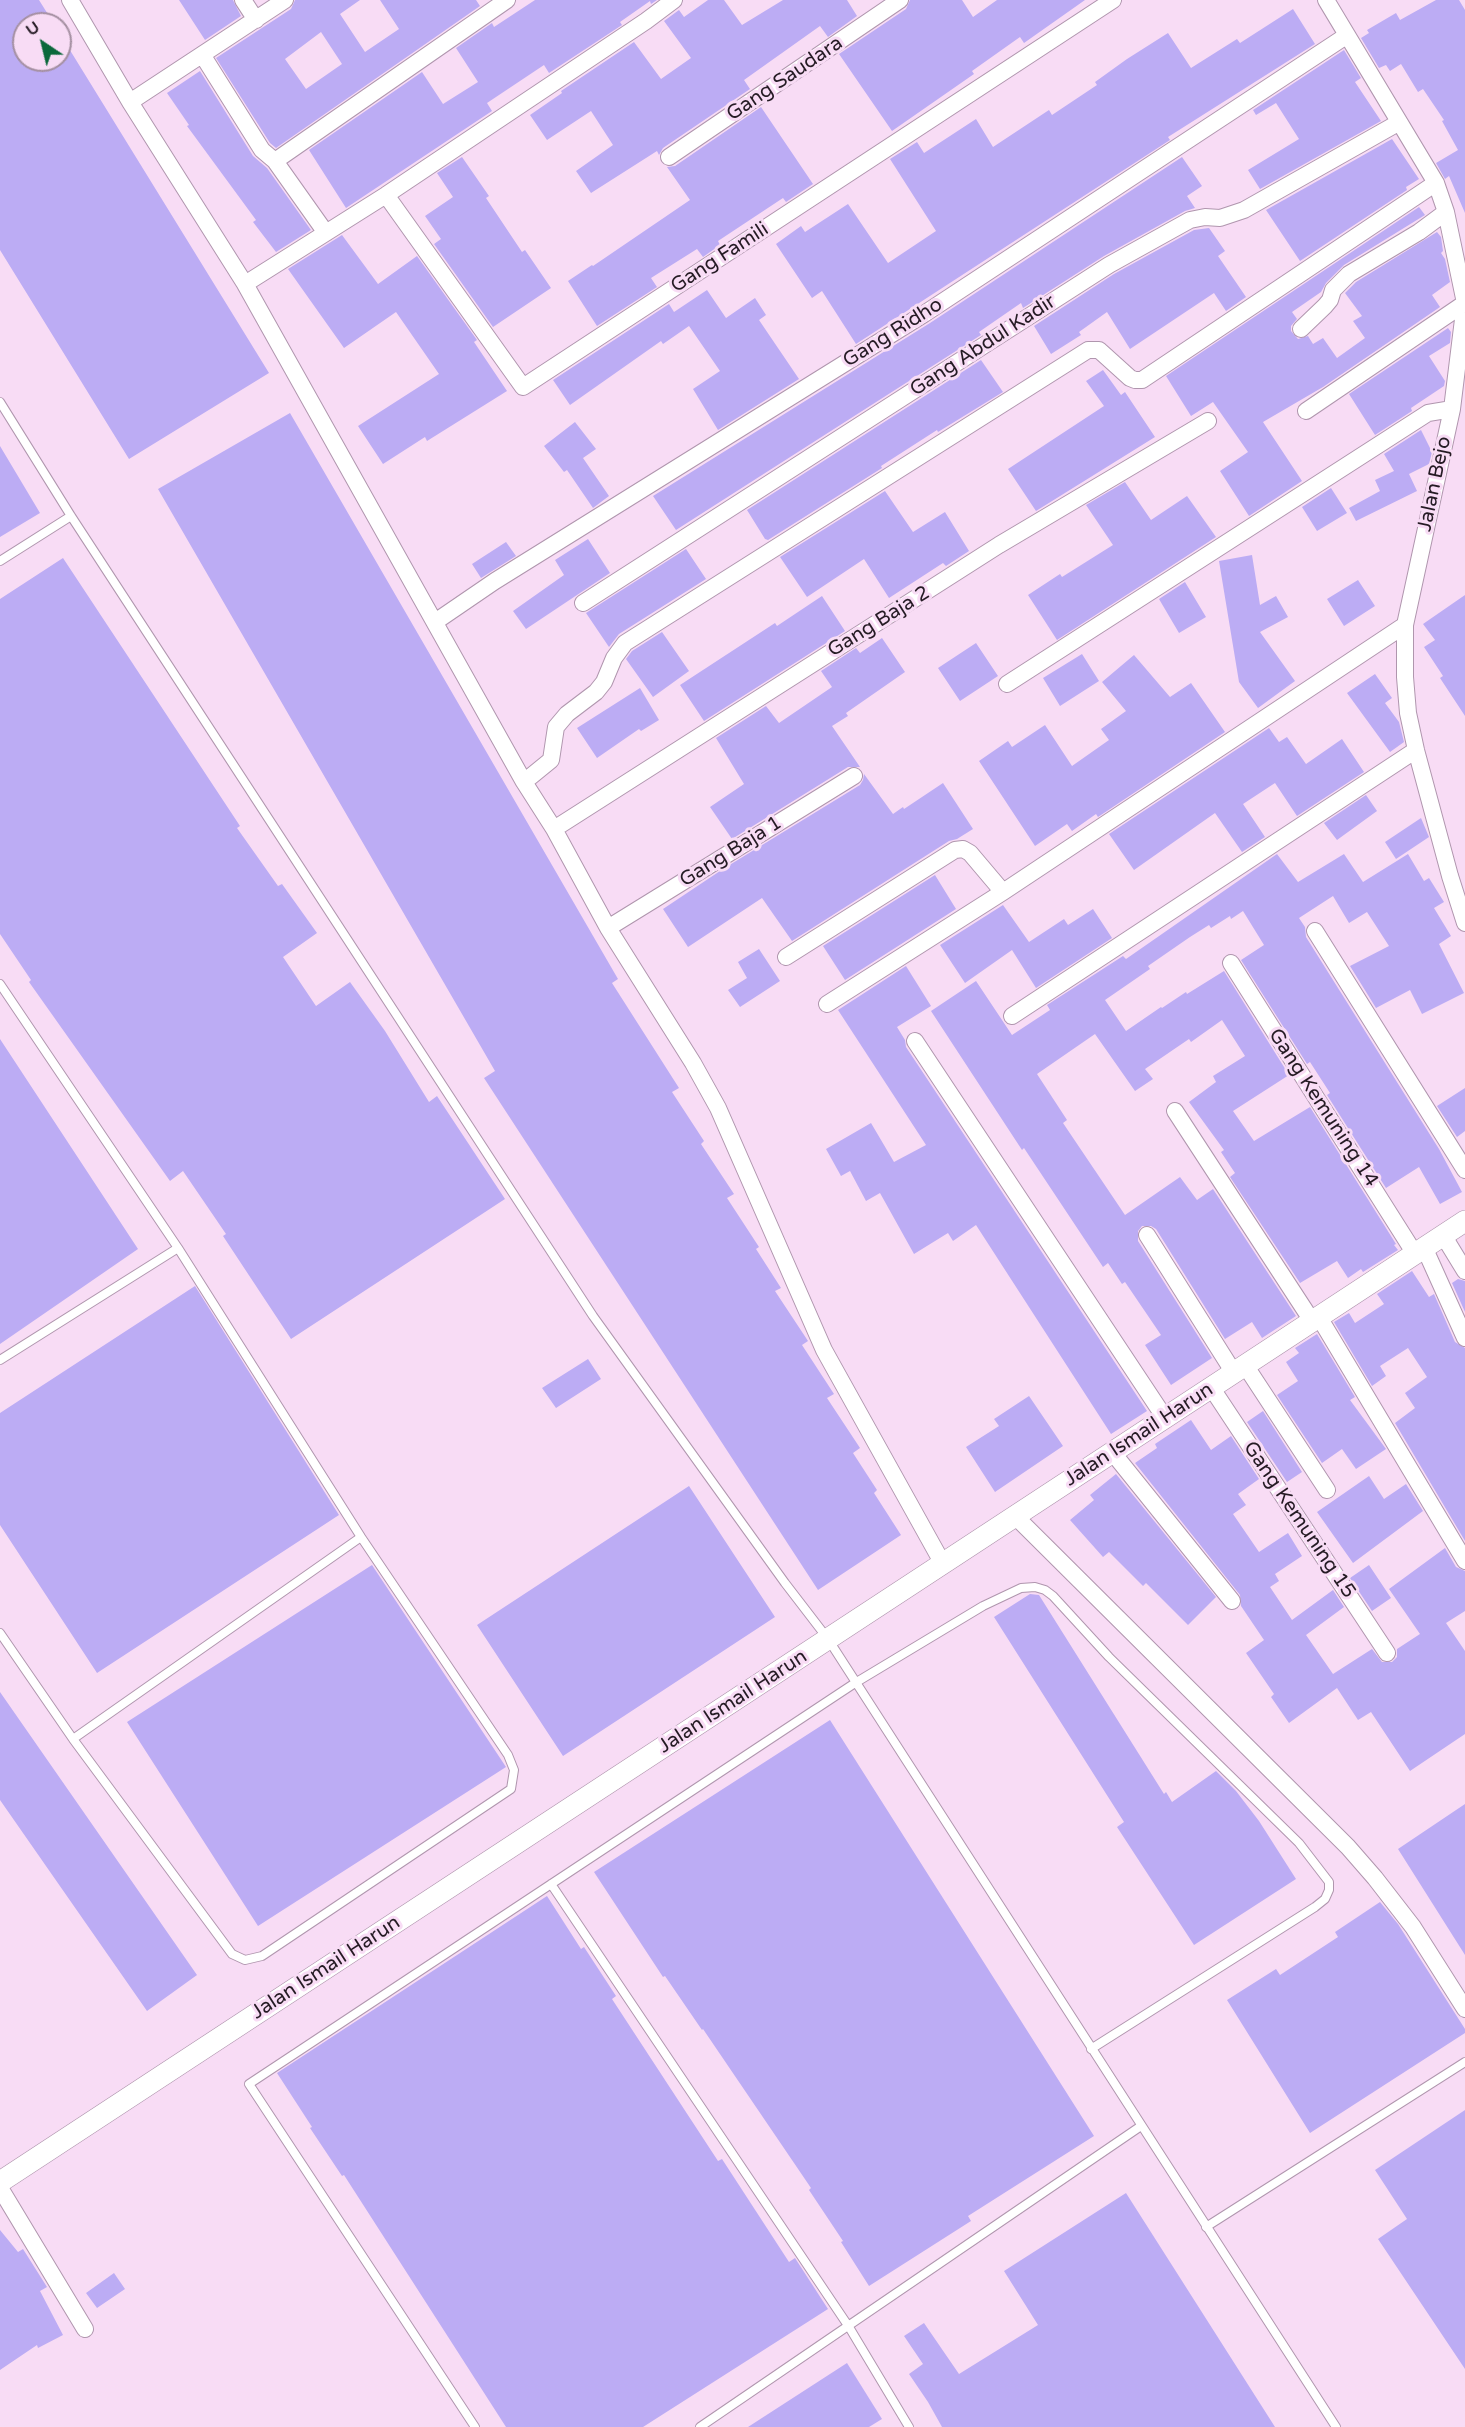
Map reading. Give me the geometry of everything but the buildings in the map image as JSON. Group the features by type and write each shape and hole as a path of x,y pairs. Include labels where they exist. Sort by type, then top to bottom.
{"street":[{"path":"70,0 130,102 245,284 524,782 554,829 608,928 693,1063 718,1108 824,1350 943,1564"},
{"path":"243,0 256,20"},
{"path":"130,102 285,0"},
{"path":"275,161 507,0"},
{"path":"245,284 386,195 674,0"},
{"name":"Gang Saudara","path":"669,157 900,0"},
{"name":"Gang Famili","path":"386,195 524,387 1113,0"},
{"name":"Jalan Bejo","path":"1326,0 1436,183 1446,212 1465,303 1457,400 1405,625 1406,695 1416,750 1465,923"},
{"name":"Gang Ridho","path":"435,622 924,314 1346,36"},
{"path":"203,56 262,150 275,161 326,233"},
{"name":"Gang Abdul Kadir","path":"583,603 1109,265 1190,220 1221,218 1244,210 1398,123"},
{"path":"524,782 545,764 556,727 567,714 596,692 604,682 614,657 625,644 1088,350 1099,350 1130,378 1142,380 1436,183"},
{"path":"1301,329 1325,306 1334,290 1349,274 1419,232 1446,212"},
{"path":"1306,411 1465,303"},
{"path":"1007,684 1428,412 1457,400"},
{"name":"Gang Baja 2","path":"554,829 999,545 1208,421"},
{"path":"827,1004 1003,892 1405,625"},
{"path":"1012,1017 1416,750"},
{"name":"Gang Baja 1","path":"608,928 854,776"},
{"path":"786,957 955,850 963,849 970,853 1003,892"},
{"path":"1315,931 1465,1170"},
{"name":"Gang Kemuning 14","path":"1231,963 1420,1250 1465,1338"},
{"path":"915,1041 1165,1418"},
{"path":"1175,1111 1315,1319 1465,1561"},
{"name":"Jalan Ismail Harun","path":"0,2182 1465,1221"},
{"path":"1147,1235 1239,1369 1327,1490"},
{"path":"1443,1235 1465,1271"},
{"name":"Gang Kemuning 15","path":"1210,1387 1388,1653"},
{"path":"1113,1453 1232,1601"},
{"path":"1016,1516 1348,1847 1413,1927 1465,2009"},
{"path":"0,2188 85,2329"}],"lane":[{"path":"0,402 71,516 593,1316 785,1583 828,1639 1336,2427"},
{"path":"0,561 71,516"},
{"path":"0,984 178,1248 361,1537 508,1755 514,1770 511,1789 262,1956 245,1960 232,1954 73,1739 0,1633"},
{"path":"0,1360 178,1248"},
{"path":"73,1739 361,1537"},
{"path":"475,2427 249,2084 855,1683 1008,1592 1021,1588 1035,1587 1053,1596 1109,1657 1299,1843 1329,1882 1329,1890 1325,1899 1315,1907 1091,2049"},
{"path":"551,1884 849,2327 909,2427"},
{"path":"1206,2227 1465,2062"},
{"path":"700,2427 1141,2126"}]}
